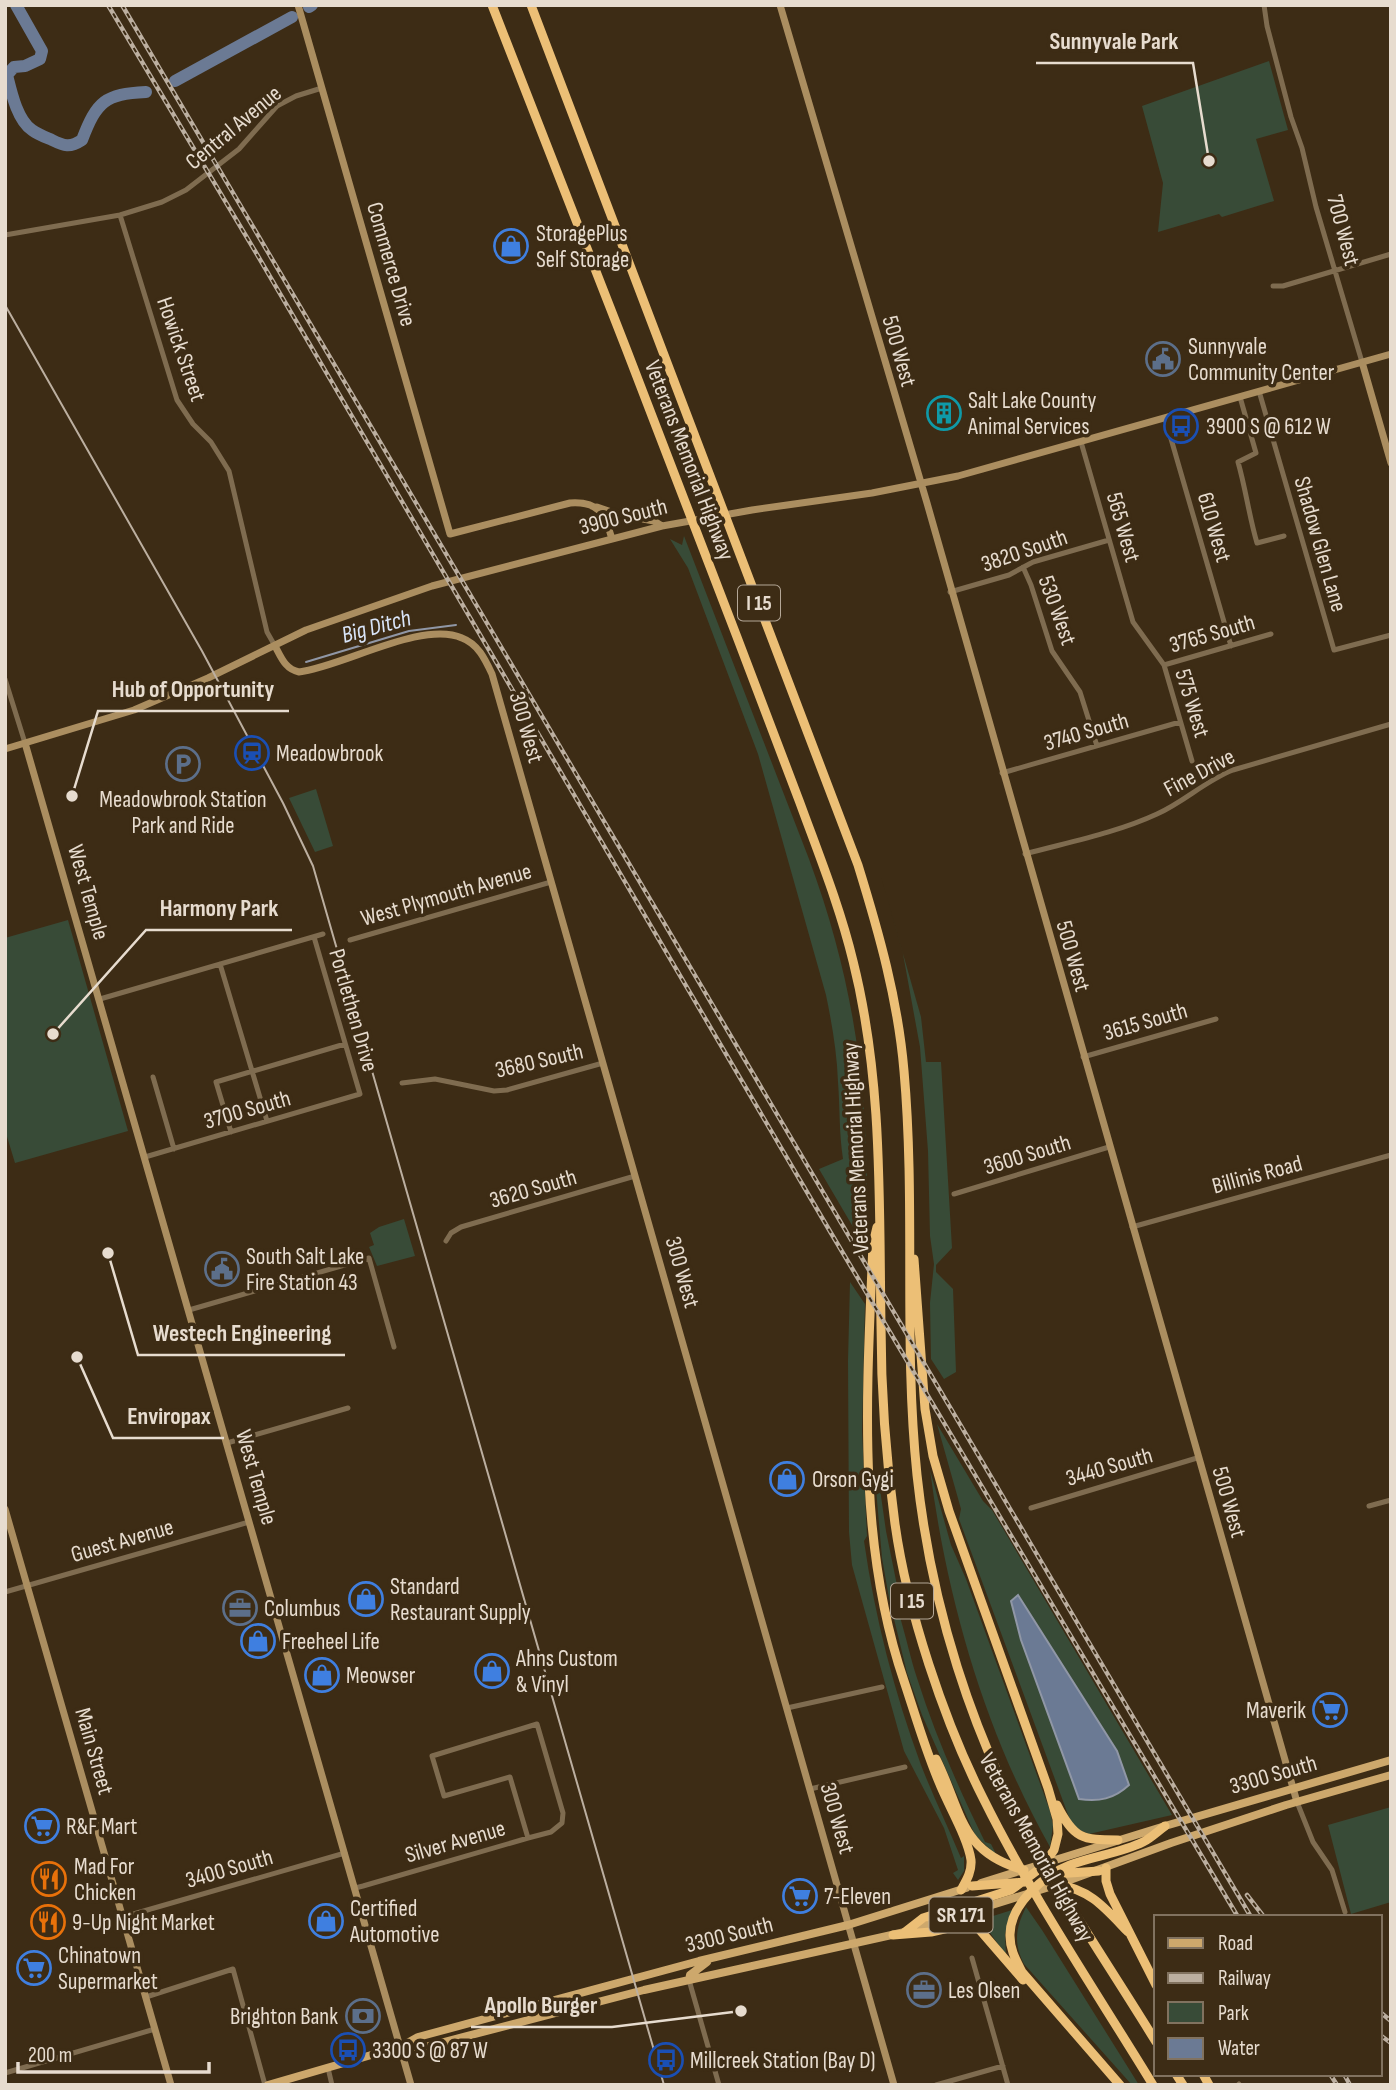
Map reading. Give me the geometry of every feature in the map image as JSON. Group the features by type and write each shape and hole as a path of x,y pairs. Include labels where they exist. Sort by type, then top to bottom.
{"highway":[{"name":"Veterans Memorial Highway","path":"492,5 642,386 827,876 852,956 867,1023 875,1080 881,1333 896,1528 910,1596 930,1665 982,1796 1011,1851 1153,2085"},
{"name":"Veterans Memorial Highway","path":"531,5 858,865 883,946 897,1014 904,1070 911,1219 908,1297 911,1410 917,1478 930,1558 954,1655 983,1736 1034,1846 1154,2039"},
{"path":"911,1219 925,1409 933,1456 949,1511 1057,1819 1058,1835 1054,1850 1018,1910 1009,1933 1012,1952 1022,1972 1120,2085"},
{"path":"877,1243 870,1317 867,1435 873,1530 889,1629 937,1778 971,1860 969,1877 961,1890"},
{"path":"919,1726 974,1843 992,1858 1076,1888 1093,1897 1128,1931"},
{"path":"1048,1788 1069,1828 1078,1836 1088,1840 1118,1840"},
{"path":"1052,1874 1071,1864 1143,1842 1165,1826"},
{"path":"905,1932 923,1918 999,1894 1039,1877 1102,1869 1110,1894 1154,1981"},
{"path":"972,1886 1024,1882"},
{"path":"893,1935 931,1932 966,1924 979,1929 1009,1966 1053,2008"}],"main road":[{"name":"3300 South","path":"267,2085 399,2047 418,2037 848,1925 1118,1840 1391,1760"},
{"name":"3300 South","path":"399,2047 421,2048 689,1980 905,1932 1029,1894 1171,1843 1297,1802 1391,1775"},
{"path":"689,1980 690,1975 713,1958"}],"street":[{"name":"Commerce Drive","path":"298,5 450,534 570,503 595,507"},
{"name":"500 West","path":"780,5 920,485 1292,1789 1313,1842 1332,1870 1345,1912"},
{"name":"700 West","path":"1264,5 1291,117 1391,463"},
{"name":"Central Avenue","path":"5,235 120,215 162,202 179,194 239,149 277,106 321,88"},
{"name":"Howick Street","path":"120,215 177,400 193,424 211,442 229,471 267,632 275,646"},
{"path":"1273,286 1283,286 1391,254"},
{"name":"3900 South","path":"5,749 134,710 338,617 432,586 662,526 920,485 995,467 1391,354"},
{"name":"Shadow Glen Lane","path":"1259,391 1334,650 1391,635"},
{"path":"1240,397 1256,453 1238,462 1257,543 1283,536"},
{"name":"610 West","path":"1165,418 1231,646"},
{"name":"565 West","path":"1081,442 1133,622"},
{"path":"595,507 620,516 654,520 662,526"},
{"path":"595,507 604,515 612,538"},
{"name":"3820 South","path":"950,593 1110,540"},
{"name":"530 West","path":"1023,567 1049,643 1061,666 1080,692 1097,746"},
{"name":"575 West","path":"1133,622 1164,665 1192,761"},
{"name":"3765 South","path":"1164,665 1271,634"},
{"name":"300 West","path":"275,646 285,664 293,670 304,671 425,636 452,635 461,637 474,646 492,674 894,2085"},
{"name":"West Temple","path":"5,679 100,999 411,2085"},
{"name":"3740 South","path":"1002,773 1180,722"},
{"name":"Fine Drive","path":"1025,854 1142,820 1173,805 1212,779 1233,770 1391,724"},
{"name":"West Plymouth Avenue","path":"350,940 551,882"},
{"path":"100,999 323,934"},
{"name":"Portlethen Drive","path":"314,937 360,1094"},
{"path":"220,964 267,1121"},
{"name":"3615 South","path":"1083,1057 1216,1019"},
{"path":"231,1132 216,1082 345,1044"},
{"name":"3680 South","path":"402,1083 453,1080 494,1091 507,1090 603,1063"},
{"path":"153,1077 174,1149"},
{"name":"3700 South","path":"145,1157 360,1094"},
{"name":"3600 South","path":"954,1194 1109,1147"},
{"name":"Billinis Road","path":"1132,1227 1391,1155"},
{"name":"3620 South","path":"446,1241 461,1227 635,1176"},
{"path":"188,1310 369,1258 394,1347"},
{"path":"227,1443 348,1408"},
{"name":"3440 South","path":"1031,1508 1198,1458"},
{"path":"1369,1506 1391,1500"},
{"name":"Main Street","path":"5,1509 171,2085"},
{"name":"Guest Avenue","path":"5,1592 249,1522"},
{"path":"787,1708 882,1687"},
{"name":"Silver Avenue","path":"355,1888 551,1832 562,1823 563,1813 537,1724 432,1756 444,1796 510,1777 528,1838"},
{"path":"810,1789 905,1768"},
{"name":"3400 South","path":"123,1917 345,1853"},
{"path":"972,1958 1008,2085"},
{"path":"146,1997 233,1969 267,2085"},
{"path":"689,1980 719,2085"},
{"path":"5,2073 155,2029"},
{"path":"936,2085 1003,2066"},
{"path":"328,2067 332,2085"}],"green space":[{"path":"1269,61 1288,130 1256,139 1274,201 1158,232 1163,183 1142,106"},
{"path":"684,536 809,859 839,956 850,1003 863,1098 866,1249 819,1169 843,1159 837,1060 826,995 758,754 688,568 670,539 682,545"},
{"path":"316,789 333,846 315,852 289,798"},
{"path":"880,873 921,1017 926,1062 941,1062 952,1248 936,1265 936,1272 953,1289 956,1372 944,1379 931,1359 930,1303 934,1264 930,1236 928,1151 920,1047 903,954"},
{"path":"68,920 128,1131 15,1163 5,1130 5,938"},
{"path":"404,1219 415,1256 377,1266 369,1247 374,1245 370,1233 379,1227"},
{"path":"850,1282 865,1304 862,1431 867,1536 864,1541 868,1570 886,1654 911,1738 961,1858 964,1856 964,1871 958,1880 953,1873 958,1870 944,1828 904,1751 852,1565 849,1532"},
{"path":"937,1424 983,1501 992,1510 1172,1815 1089,1834 1077,1829 1070,1820 959,1519 961,1509"},
{"path":"930,1470 951,1545 966,1579 1050,1811 1053,1825 1050,1847 1006,1758 972,1664 947,1568"},
{"path":"876,1489 880,1489 903,1615 900,1617 917,1678 957,1782 985,1842 991,1844 997,1856 975,1835 922,1715 907,1673 882,1558"},
{"path":"1391,1807 1391,1902 1351,1914 1328,1825"},
{"path":"1026,1907 1139,2085 1132,2085 1024,1964 1018,1949 1017,1935"},
{"path":"1012,1910 1005,1934 1006,1955 988,1930 974,1922"}],"water":[{"path":"1018,1595 1117,1751 1129,1785 1112,1796 1100,1800 1079,1799 1021,1640 1011,1601"}],"waterway":[{"path":"16,5 42,51 40,59 25,66 14,67 7,75 22,119 34,131 60,144 74,144 82,140 93,116 104,102 121,95 146,92"},
{"path":"175,81 292,17"},
{"name":"Big Ditch","path":"306,662 409,631 456,625"}],"tram line":[{"path":"5,305 202,651 283,803 313,866 664,2085"}],"railway":[{"path":"108,5 831,1233 1237,1915"},
{"path":"122,5 1250,1915"},
{"path":"1247,1895 1262,1915"},
{"path":"1382,2014 1391,2021"},
{"path":"1382,2036 1391,2043"},
{"path":"1331,2076 1337,2085"},
{"path":"1345,2076 1350,2085"}],"place":[{"name":"Sunnyvale Park","path":"1209,161"},
{"name":"StoragePlus Self Storage","path":"511,246"},
{"name":"Sunnyvale Community Center","path":"1163,359"},
{"name":"Salt Lake County Animal Services","path":"944,413"},
{"name":"3900 S @ 612 W","path":"1181,426"},
{"name":"Meadowbrook","path":"252,753"},
{"name":"Meadowbrook Station Park and Ride","path":"183,764"},
{"name":"Hub of Opportunity","path":"72,796"},
{"name":"Harmony Park","path":"53,1034"},
{"name":"Westech Engineering","path":"108,1253"},
{"name":"South Salt Lake Fire Station 43","path":"222,1269"},
{"name":"Enviropax","path":"77,1357"},
{"name":"Orson Gygi","path":"787,1479"},
{"name":"Standard Restaurant Supply","path":"366,1599"},
{"name":"Columbus","path":"240,1608"},
{"name":"Freeheel Life","path":"258,1641"},
{"name":"Ahns Custom & Vinyl","path":"492,1671"},
{"name":"Meowser","path":"322,1675"},
{"name":"Maverik","path":"1330,1710"},
{"name":"R&F Mart","path":"42,1826"},
{"name":"Mad For Chicken","path":"49,1879"},
{"name":"7-Eleven","path":"800,1896"},
{"name":"Certified Automotive","path":"326,1921"},
{"name":"9-Up Night Market","path":"48,1922"},
{"name":"Chinatown Supermarket","path":"34,1968"},
{"name":"Les Olsen","path":"924,1990"},
{"name":"Apollo Burger","path":"741,2011"},
{"name":"Brighton Bank","path":"363,2016"},
{"name":"3300 S @ 87 W","path":"348,2050"},
{"name":"Millcreek Station (Bay D)","path":"666,2060"}]}
